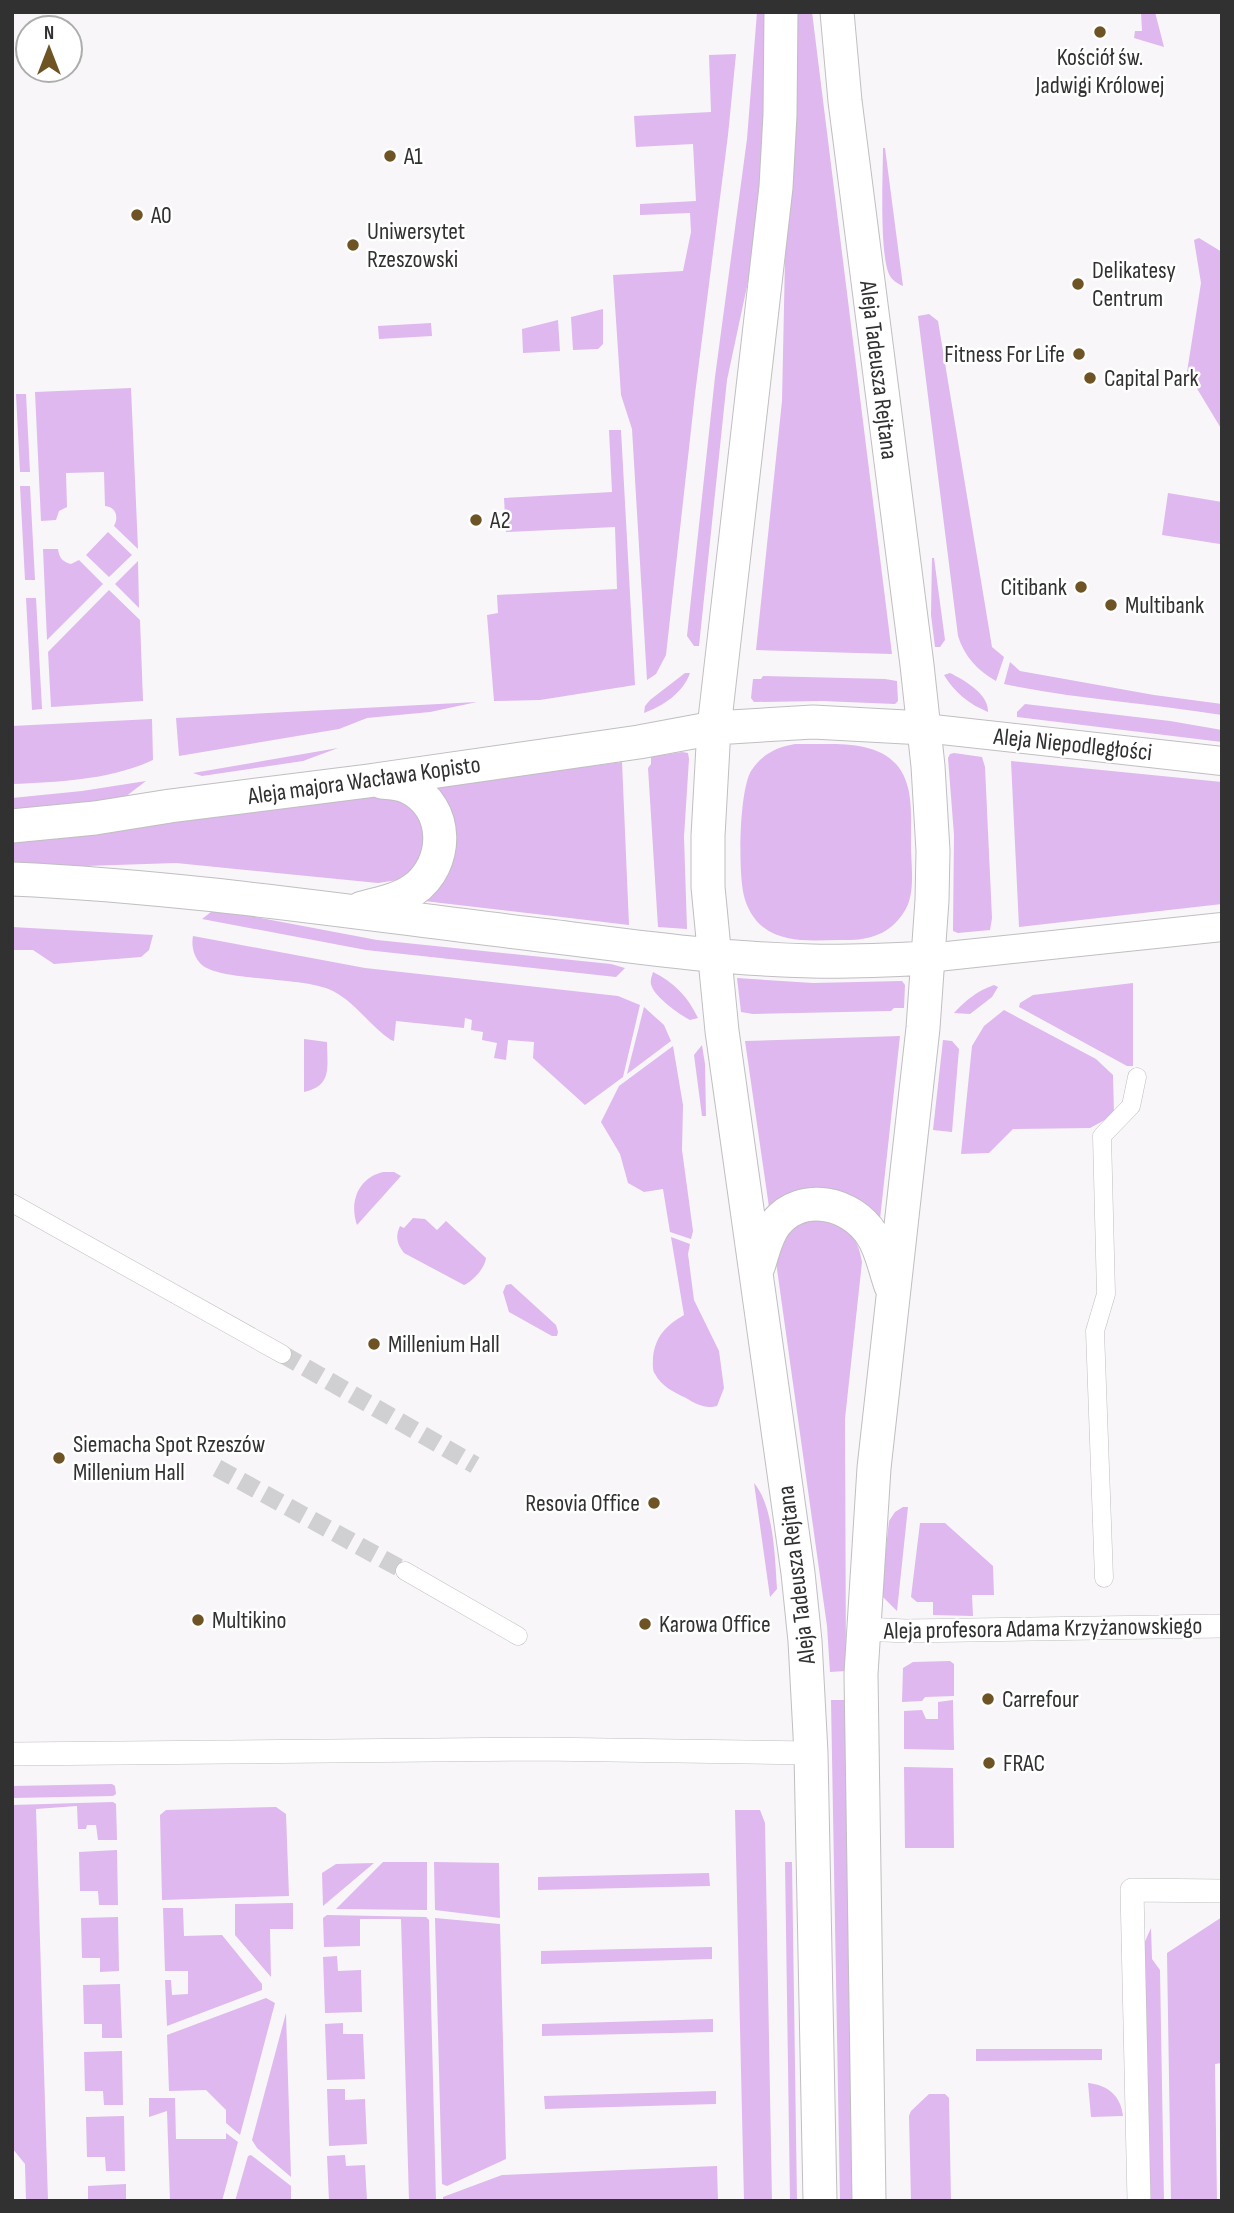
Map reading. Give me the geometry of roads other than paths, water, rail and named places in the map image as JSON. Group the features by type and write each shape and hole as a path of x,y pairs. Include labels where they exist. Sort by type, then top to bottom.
{"main road":[{"path":"714,728 776,187 781,12"},
{"name":"Aleja Tadeusza Rejtana","path":"837,12 845,101 924,728 933,851 928,958"},
{"name":"Aleja majora Wacława Kopisto","path":"12,826 95,818 368,781 639,742 714,728 813,722 924,728"},
{"name":"Aleja Tadeusza Rejtana","path":"714,728 708,836 708,887 713,954 805,1641 811,1753 820,2201"},
{"path":"350,911 377,905 413,890 431,870 439,852 438,821 433,809 422,797 402,785 368,781"},
{"path":"12,879 81,882 174,891 713,954 811,961 928,958 874,1468 864,1629 861,1707 869,2201"},
{"path":"756,1274 770,1233 781,1217 802,1206 832,1206 853,1215 872,1235 893,1295"}],"street":[{"name":"Aleja Niepodległości","path":"924,728 1222,761"},
{"path":"928,958 1222,927"},
{"path":"1104,1578 1094,1331 1106,1294 1102,1136 1131,1106 1136,1077"},
{"path":"12,1203 282,1354"},
{"path":"405,1571 518,1636"},
{"name":"Aleja profesora Adama Krzyżanowskiego","path":"864,1629 906,1631 1222,1626"},
{"path":"12,1754 527,1749 811,1753"},
{"path":"1139,2201 1132,1891 1222,1891"}],"tunnel":[{"path":"282,1354 475,1465"},
{"path":"217,1468 405,1571"}],"place":[{"name":"Kościół św. Jadwigi Królowej","path":"1100,32"},
{"name":"A1","path":"390,156"},
{"name":"A0","path":"137,215"},
{"name":"Uniwersytet Rzeszowski","path":"353,245"},
{"name":"Delikatesy Centrum","path":"1078,284"},
{"name":"Fitness For Life","path":"1079,354"},
{"name":"Capital Park","path":"1090,378"},
{"name":"A2","path":"476,520"},
{"name":"Citibank","path":"1081,587"},
{"name":"Multibank","path":"1111,605"},
{"name":"Millenium Hall","path":"374,1344"},
{"name":"Siemacha Spot Rzeszów Millenium Hall","path":"59,1458"},
{"name":"Resovia Office","path":"654,1503"},
{"name":"Multikino","path":"198,1620"},
{"name":"Karowa Office","path":"645,1624"},
{"name":"Carrefour","path":"988,1699"},
{"name":"FRAC","path":"989,1763"}]}
